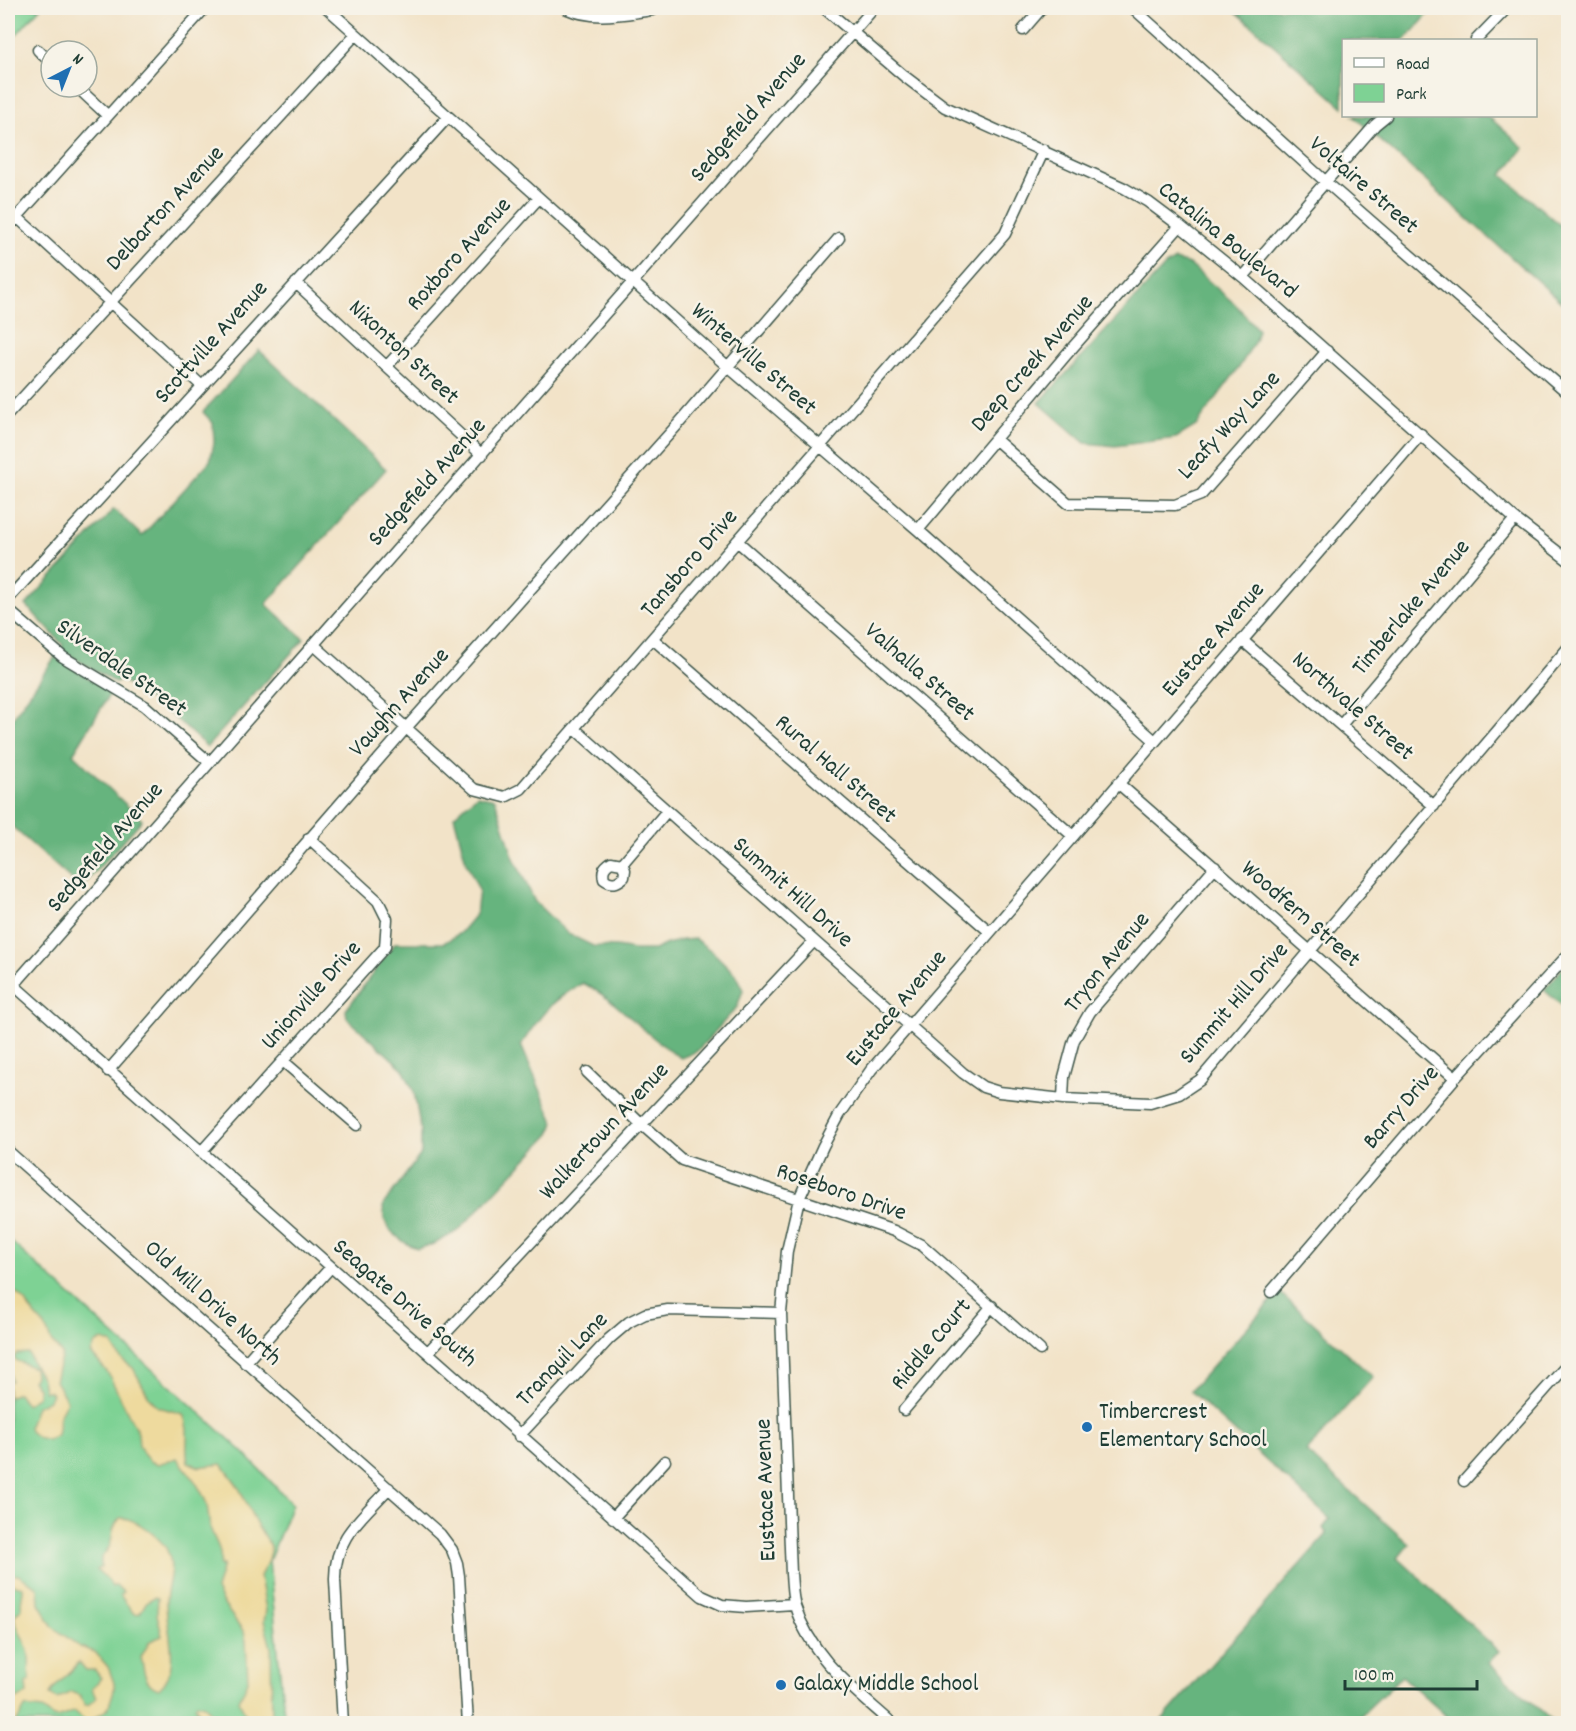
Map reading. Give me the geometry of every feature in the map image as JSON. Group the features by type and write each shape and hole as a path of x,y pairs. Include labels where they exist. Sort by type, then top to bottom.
{"street":[{"path":"8,227 206,8"},
{"name":"Winterville Street","path":"327,8 727,366 918,530 1155,741"},
{"path":"565,8 576,13 600,17 656,8"},
{"name":"Catalina Boulevard","path":"824,8 904,76 945,107 1015,140 1044,150 1148,202 1243,277 1515,519 1569,560"},
{"name":"Sedgefield Avenue","path":"10,983 482,455 632,281 874,8"},
{"path":"1023,30 1042,8"},
{"name":"Voltaire Street","path":"1133,8 1326,182 1569,393"},
{"path":"1477,39 1507,8"},
{"name":"Delbarton Avenue","path":"8,414 356,34"},
{"path":"90,99 107,115"},
{"name":"Scottville Avenue","path":"8,599 448,117"},
{"path":"1243,277 1385,117"},
{"name":"Tansboro Drive","path":"313,644 474,789 505,797 521,789 1005,234 1044,150"},
{"name":"Roxboro Avenue","path":"387,366 539,198"},
{"path":"17,216 202,386"},
{"name":"Deep Creek Avenue","path":"918,530 1066,355 1180,226"},
{"name":"Vaughn Avenue","path":"108,1071 309,838 839,238"},
{"name":"Nixonton Street","path":"296,284 482,455"},
{"name":"Leafy Way Lane","path":"996,440 1068,503 1176,505 1201,495 1327,351"},
{"name":"Eustace Avenue","path":"893,1724 831,1669 804,1629 794,1604 781,1313 787,1251 799,1199 840,1114 871,1070 1421,434"},
{"name":"Timberlake Avenue","path":"1341,725 1515,519"},
{"name":"Valhalla Street","path":"737,541 1073,836"},
{"name":"Silverdale Street","path":"8,610 63,657 145,706 209,762"},
{"name":"Rural Hall Street","path":"654,639 990,932"},
{"name":"Northvale Street","path":"1242,640 1434,806"},
{"name":"Summit Hill Drive","path":"575,729 909,1025 983,1087 999,1092 1063,1099 1150,1103 1179,1094 1200,1080 1569,648"},
{"name":"Woodfern Street","path":"1118,783 1455,1078"},
{"path":"622,864 668,811"},
{"name":"Unionville Drive","path":"201,1152 385,947 387,919 378,901 309,838"},
{"name":"Tryon Avenue","path":"1063,1099 1064,1077 1074,1040 1090,1012 1215,867"},
{"name":"Walkertown Avenue","path":"429,1352 814,941"},
{"name":"Barry Drive","path":"1271,1292 1455,1078 1569,955"},
{"name":"Seagate Drive South","path":"10,983 702,1596 722,1605 746,1607 794,1604"},
{"path":"283,1061 357,1125"},
{"name":"Roseboro Drive","path":"587,1072 682,1160 894,1231 923,1246 1040,1350"},
{"name":"Old Mill Drive North","path":"8,1151 440,1534 452,1550 457,1563 468,1724"},
{"path":"245,1363 331,1267"},
{"name":"Riddle Court","path":"904,1410 992,1306"},
{"name":"Tranquil Lane","path":"519,1436 609,1339 629,1322 645,1314 668,1310 781,1313"},
{"path":"1464,1481 1569,1364"},
{"path":"613,1518 664,1461"},
{"path":"343,1724 334,1580 336,1558 346,1536 389,1488"}],"green space":[{"path":"8,8 40,8 8,44"},
{"path":"1232,8 1434,8 1406,39 1342,39 1342,106"},
{"path":"1354,117 1378,117 1367,128"},
{"path":"1392,117 1489,117 1524,148 1502,175 1568,232 1568,308 1373,134"},
{"path":"1175,260 1189,264 1237,306 1258,330 1255,341 1240,366 1196,426 1176,438 1115,446 1085,443 1039,403 1165,266"},
{"path":"259,350 386,469 266,604 304,639 207,747 168,712 120,679 116,683 66,653 61,649 63,645 26,605 114,509 142,536 210,461 214,443 213,423 203,412"},
{"path":"55,657 111,692 73,754 142,820 81,888 8,823 8,725"},
{"path":"477,795 495,799 513,856 535,902 568,934 593,946 634,950 654,950 667,944 695,939 713,952 735,974 743,990 737,1007 712,1035 697,1051 681,1058 668,1050 609,1000 583,983 554,1002 521,1045 554,1122 550,1134 458,1231 434,1244 417,1249 402,1241 390,1230 384,1219 383,1205 421,1154 421,1131 414,1092 403,1069 347,1018 346,1010 395,943 444,943 460,933 476,914 479,890 466,862 454,816"},
{"path":"1568,962 1568,1011 1544,990"},
{"path":"8,1239 242,1451 292,1504 269,1561 285,1723 8,1723"},
{"path":"1279,1292 1373,1377 1306,1452 1409,1544 1398,1558 1499,1651 1488,1663 1555,1723 1454,1723 1402,1676 1353,1723 1159,1723 1327,1534 1323,1528 1330,1519 1190,1391"}],"sand":[{"path":"8,1286 26,1302 45,1326 51,1341 62,1354 55,1381 67,1401 60,1414 57,1435 48,1440 37,1437 30,1431 29,1426 36,1407 49,1400 52,1394 44,1391 42,1379 28,1353 17,1354 14,1357 15,1360 34,1368 35,1376 32,1380 38,1388 38,1396 26,1404 18,1393 8,1397 8,1381 11,1381 8,1362"},
{"path":"102,1340 111,1343 121,1359 133,1368 149,1397 158,1407 183,1414 187,1427 188,1462 199,1467 222,1464 238,1486 256,1524 271,1547 267,1563 260,1576 266,1610 264,1621 271,1648 272,1723 250,1723 239,1701 248,1681 246,1641 244,1632 216,1590 223,1565 220,1566 220,1551 209,1523 207,1505 193,1479 177,1458 158,1464 151,1462 144,1455 139,1445 138,1433 108,1373 91,1353 95,1344"},
{"path":"120,1518 133,1521 149,1530 162,1543 169,1555 171,1572 166,1611 171,1659 166,1681 159,1689 148,1681 141,1657 150,1641 162,1636 157,1614 158,1598 147,1601 140,1613 134,1614 120,1595 123,1592 116,1585 112,1587 97,1570 101,1567 101,1557 111,1543 114,1529"},
{"path":"8,1574 18,1575 35,1585 38,1589 39,1603 53,1627 80,1647 95,1652 108,1667 114,1690 108,1709 88,1722 74,1711 58,1718 43,1709 25,1707 16,1723 8,1723 8,1703 27,1694 26,1683 30,1680 28,1651 14,1616 22,1608 23,1587 8,1583","holes":["79,1662 86,1670 95,1670 101,1678 92,1689 96,1698 88,1705 85,1705 80,1695 71,1692 57,1699 50,1695"]},
{"path":"197,1703 204,1705 213,1714 213,1723 206,1722 195,1706"}],"place":[{"name":"Timbercrest Elementary School","path":"1087,1427"},
{"name":"Galaxy Middle School","path":"781,1685"}]}
